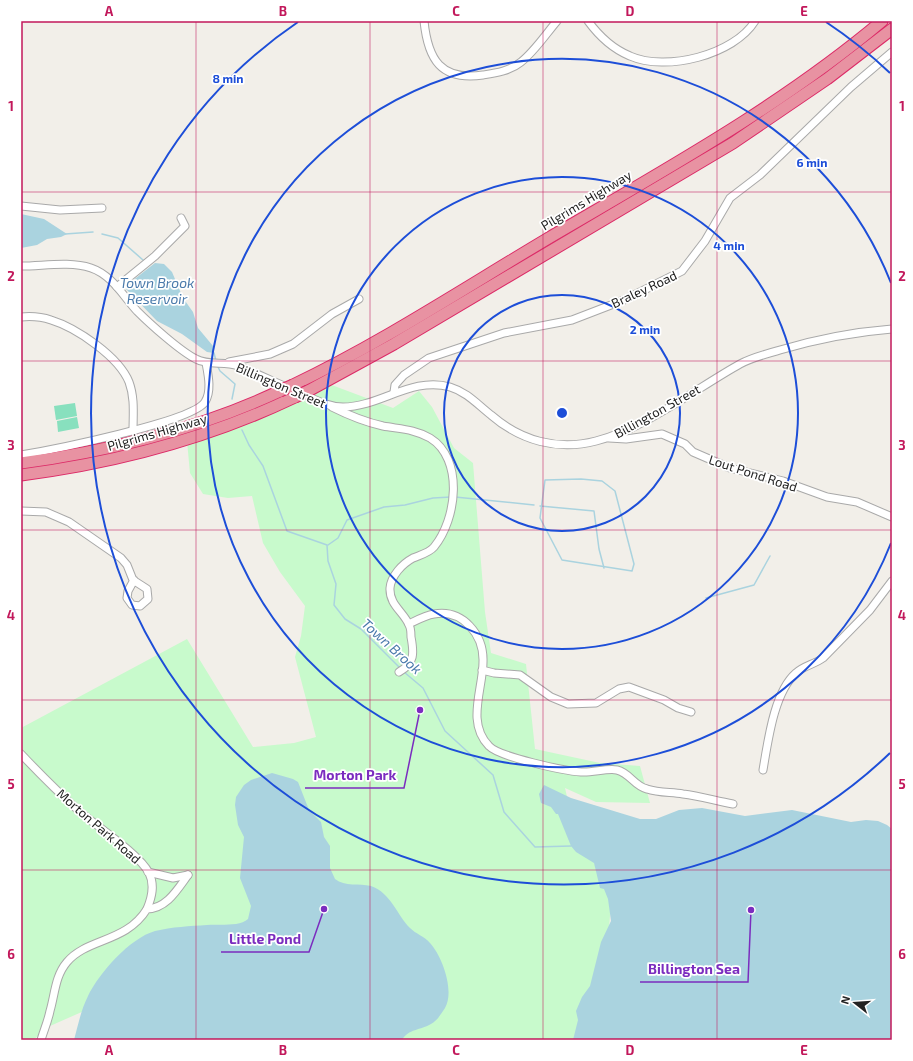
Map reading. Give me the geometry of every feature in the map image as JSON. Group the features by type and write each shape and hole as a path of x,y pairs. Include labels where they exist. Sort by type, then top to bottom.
{"highway":[{"name":"Pilgrims Highway","path":"21,463 84,453 151,437 217,416 293,385 363,349 741,123 815,73 882,21"},
{"name":"Pilgrims Highway","path":"21,475 93,464 163,447 238,421 308,391 394,344 733,143 827,79 892,29"}],"street":[{"path":"424,21 429,51 436,62 451,73 466,77 501,72 520,62 557,21"},
{"path":"588,21 607,41 622,52 639,59 656,62 687,59 721,48 740,38 755,21"},
{"name":"Braley Road","path":"394,392 395,386 404,375 429,358 504,333 572,320 624,300 682,271 705,241 730,198 760,175 851,86 892,52"},
{"path":"21,206 60,210 102,208"},
{"path":"117,287 155,256 185,226 181,218"},
{"name":"Billington Street","path":"21,266 68,265 91,268 108,277 138,311 183,350 196,359 208,363 224,363 250,371 328,405 342,407 360,405 394,392 431,385 450,387 476,401 493,418 512,430 536,442 572,445 606,438 642,422 752,358 826,337 892,329"},
{"path":"224,363 270,354 294,344 332,314 359,299"},
{"path":"21,317 42,318 69,327 94,344 118,364 126,376 130,387 133,402 133,431"},
{"path":"21,454 49,450 133,431 200,407 208,395 208,363"},
{"path":"328,405 369,422 412,430 435,441 448,459 453,498 446,522 435,546 408,561 399,569 392,580 390,589 392,600 409,624 414,651 412,661 402,670"},
{"name":"Lout Pond Road","path":"606,438 626,439 662,434 685,444 693,452 730,468 784,481 827,497 857,502 892,517"},
{"path":"21,511 46,512 69,522 121,558 134,580"},
{"path":"763,770 779,695 798,671 815,664 870,610 892,581"},
{"path":"409,624 436,613 452,615 470,624 483,655 477,700 479,726 488,745 501,754 580,772 618,770 627,775 635,784 646,789 692,795 733,804"},
{"path":"482,670 499,674 520,675 551,697 568,704 583,705 596,703 619,689 629,687 664,700 680,709 691,712"},
{"name":"Morton Park Road","path":"21,754 80,811 139,860 148,872 152,889 147,909"},
{"path":"41,1040 50,1011 54,987 63,966 68,960 88,948 126,930 147,909 154,908 169,899 188,875 173,878 148,872"}],"green space":[{"path":"321,381 393,408 419,391 432,407 454,448 473,463 485,612 491,653 526,664 535,749 600,763 640,766 650,803 596,802 565,788 571,814 583,837 611,902 609,929 585,1040 84,1040 84,1011 50,1026 33,1040 21,1040 21,728 187,639 253,747 294,743 316,737 295,657 301,636 305,606 280,572 263,543 252,496 228,498 203,494 190,473 187,441"},
{"path":"75,403 77,416 56,420 54,406"},
{"path":"77,417 79,428 58,432 57,421"}],"water":[{"path":"21,214 44,219 67,234 61,237 47,239 37,245 21,248"},
{"name":"Town Brook Reservoir","path":"155,263 164,264 172,272 183,298 193,312 198,328 213,346 214,353 207,352 182,334 157,321 126,289 127,285"},
{"path":"272,773 298,782 309,810 321,822 324,837 330,846 330,868 335,879 343,883 366,885 378,889 389,899 405,923 428,941 439,956 446,974 449,992 448,1001 440,1015 433,1023 411,1032 402,1040 74,1040 83,1007 93,987 107,967 136,941 155,931 188,926 234,924 244,922 248,919 251,906 240,878 244,837 238,825 235,805 236,797 244,785 251,780"},
{"path":"544,785 571,798 640,819 656,819 679,810 702,808 745,816 792,810 851,822 866,820 878,821 887,825 892,829 892,1040 573,1040 578,1020 576,1011 582,997 590,986 601,942 611,921 608,899 604,889 600,888 594,863 576,852 571,846 558,814 556,814 551,807 541,803 539,794"}],"waterway":[{"name":"Town Brook","path":"65,234 93,232"},
{"name":"Town Brook","path":"102,234 118,238 143,260"},
{"name":"Town Brook","path":"214,353 216,361"},
{"name":"Town Brook","path":"218,367 220,371 235,384 232,399"},
{"name":"Town Brook","path":"242,430 249,445 263,466 287,531 327,545 328,561 336,584 334,605 345,619 361,629 400,668"},
{"path":"581,479 602,481 615,491 634,564 632,571 562,560 540,518 545,480 581,479"},
{"path":"328,545 338,538 347,520 384,507 405,505 433,498 451,497"},
{"path":"455,497 534,505"},
{"path":"540,506 594,511 599,549 604,568"},
{"path":"706,598 754,585 770,556"},
{"name":"Town Brook","path":"404,672 423,688 445,731 493,775 504,812 535,847 571,846"}],"place":[{"name":"Morton Park","path":"420,710"},
{"name":"Little Pond","path":"324,909"},
{"name":"Billington Sea","path":"751,910"}]}
